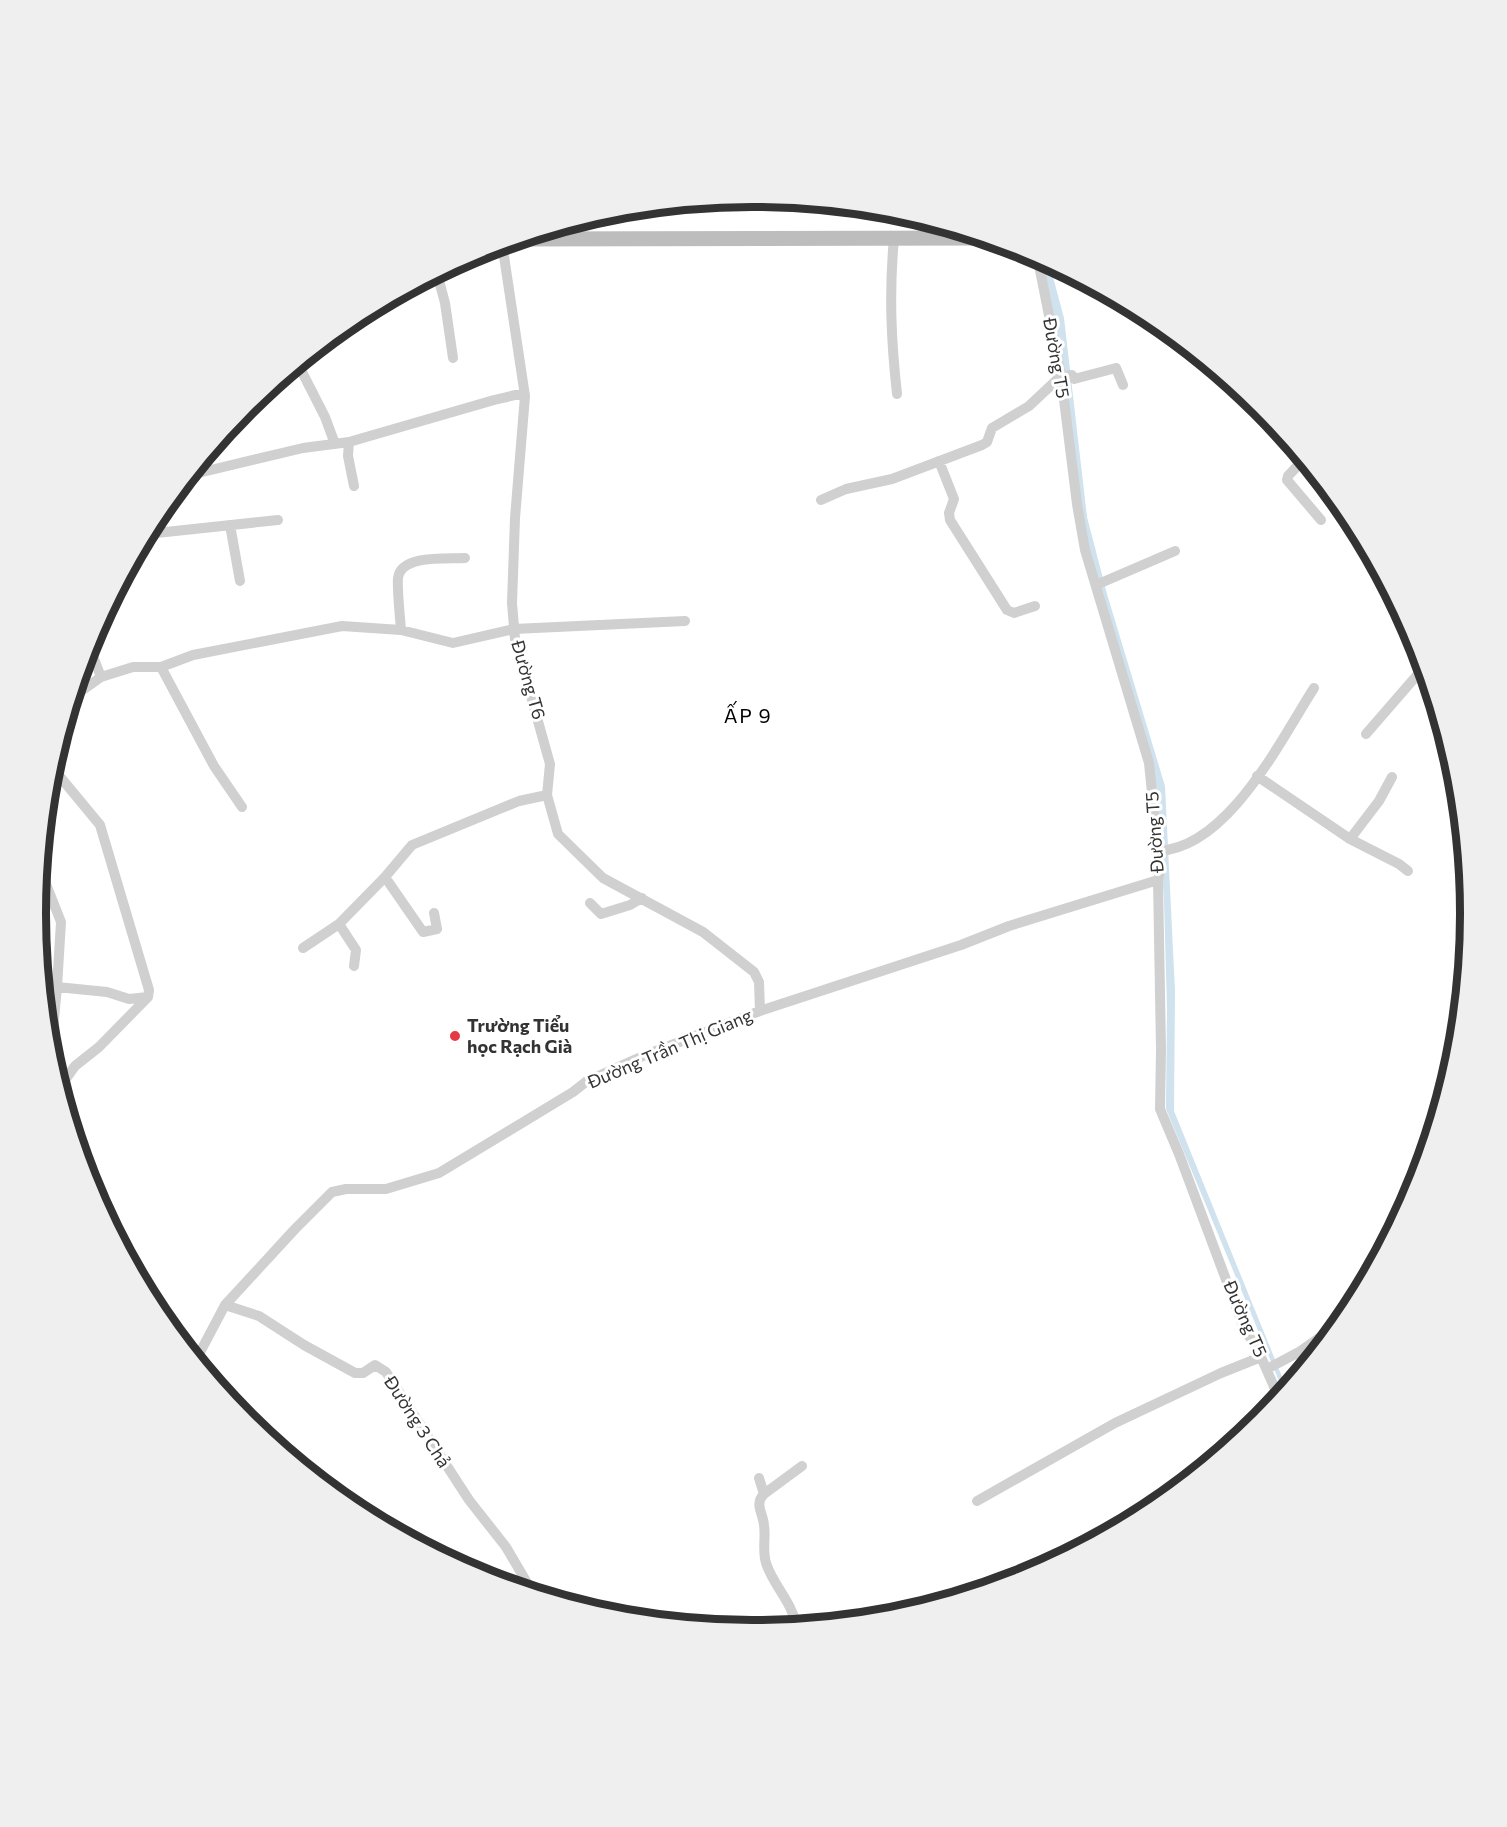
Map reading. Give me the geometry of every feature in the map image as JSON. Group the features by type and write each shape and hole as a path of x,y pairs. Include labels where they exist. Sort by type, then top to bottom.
{"street":[{"path":"894,238 890,286 891,345 897,394"},
{"path":"544,239 960,238"},
{"name":"Đường T6","path":"503,252 524,393 522,448 515,518 512,603 514,629 550,764 547,795 558,834 603,878 703,932 754,972 759,982 760,1011"},
{"name":"Đường T5","path":"1040,267 1066,375 1077,504 1085,550 1101,583 1149,764 1163,851 1158,880 1160,1109 1244,1324 1269,1368 1276,1389"},
{"path":"438,281 447,311 453,358"},
{"path":"821,500 836,492 892,479 969,451 987,442 992,428 1029,406 1066,375 1074,379 1116,368 1123,385"},
{"path":"301,370 325,417 334,444"},
{"path":"204,470 303,448 349,442 494,399 524,393"},
{"path":"349,442 348,456 354,486"},
{"path":"939,461 953,495 950,520 1007,610 1014,613 1035,606"},
{"path":"1299,464 1287,480 1321,520"},
{"path":"158,533 278,520"},
{"path":"230,525 240,581"},
{"path":"1101,583 1175,551"},
{"path":"401,630 398,577 402,568 415,561 465,558"},
{"path":"83,690 101,677 133,667 161,667 193,655 342,626 401,630 453,643 514,629 685,621"},
{"path":"94,659 101,677"},
{"path":"161,667 214,766 242,807"},
{"path":"1366,734 1418,674"},
{"path":"1163,851 1182,846 1214,828 1228,815 1257,776 1314,688"},
{"path":"1257,776 1350,839 1408,871"},
{"path":"60,777 100,825 149,990 148,997 99,1047 75,1066 67,1078"},
{"path":"1350,839 1379,801 1392,777"},
{"path":"303,948 339,924 385,877 412,845 519,801 547,795"},
{"path":"385,877 423,932 437,929 434,913"},
{"name":"Đường Trần Thị Giang","path":"200,1353 225,1305 332,1192 346,1189 386,1189 439,1173 539,1113 587,1081 644,1056 760,1011 961,945 1009,926 1158,880"},
{"path":"47,887 61,922 54,1015"},
{"path":"590,903 602,914 630,905 642,898"},
{"path":"339,924 356,951 354,966"},
{"path":"57,987 107,992 129,999 148,997"},
{"name":"Đường 3 Chả","path":"225,1305 259,1316 304,1345 355,1373 363,1373 375,1365 386,1372 469,1500 506,1547 527,1583"},
{"path":"1269,1368 1319,1337"},
{"path":"977,1502 1115,1423 1221,1373 1261,1357"},
{"path":"795,1619 764,1557 764,1525 759,1501 764,1494 802,1466"},
{"path":"759,1478 764,1494"}],"water":[{"path":"1040,267 1052,273 1064,318 1087,517 1107,594 1165,786 1175,991 1174,1111 1284,1381 1281,1385 1166,1109 1167,1008 1164,900 1157,791 1150,757 1087,543"}],"place":[{"name":"Trường Tiểu học Rạch Già","path":"455,1036"}],"district":[{"name":"ẤP 9","path":"748,716"}]}
